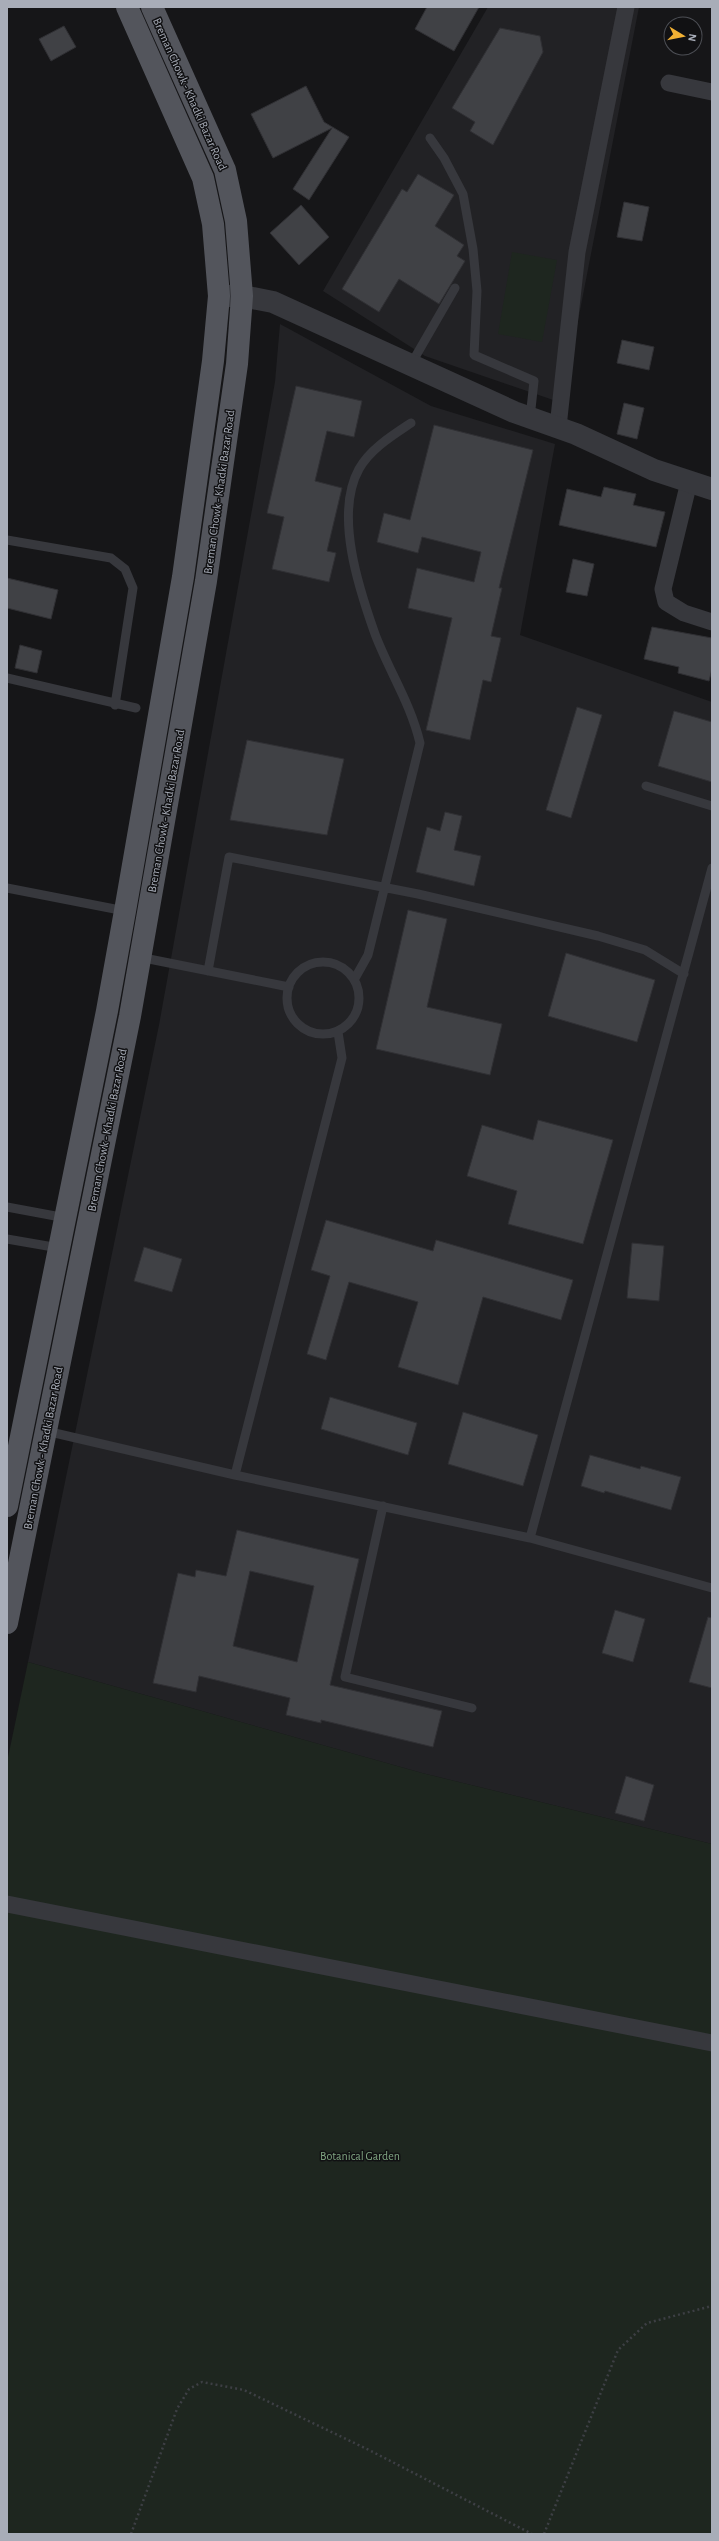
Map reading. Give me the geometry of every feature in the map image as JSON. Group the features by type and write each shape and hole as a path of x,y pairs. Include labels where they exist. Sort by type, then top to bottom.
{"main road":[{"name":"Breman Chowk - Khadki Bazar Road","path":"7,1506 59,1248 129,956 125,911 183,577 213,361 219,296 213,224 203,178 127,7"},
{"name":"Breman Chowk - Khadki Bazar Road","path":"7,1623 46,1431 129,956 206,581 236,364 242,296 236,221 225,170 152,7"}],"street":[{"path":"558,427 577,252 626,7"},
{"path":"669,83 712,92"},
{"path":"219,296 242,296 273,302 410,366 530,418 558,427 654,470 712,489"},
{"path":"689,482 663,589 666,602 684,613 712,622"},
{"path":"7,1904 712,2043"}],"lane":[{"path":"430,138 444,158 463,194 473,249 477,291 474,355 534,381 530,418"},
{"path":"410,366 455,288"},
{"path":"354,980 368,955 420,743 412,714 375,634 350,550 347,506 359,469 384,441 411,424"},
{"path":"7,540 111,558 125,570 133,588 116,705"},
{"path":"7,678 116,705 136,708"},
{"path":"646,786 712,806"},
{"path":"208,971 229,857 385,889 418,894 598,936 644,950 684,974"},
{"path":"530,1538 712,868"},
{"path":"7,888 125,911"},
{"path":"129,956 289,987"},
{"path":"319,962 339,966 354,980 358,989 358,1009 346,1026 338,1032 317,1034 299,1026 289,1008 289,987 300,971 319,962"},
{"path":"235,1475 342,1058 338,1032"},
{"path":"7,1207 66,1218"},
{"path":"7,1239 59,1248"},
{"path":"46,1431 235,1475 530,1538 712,1588"},
{"path":"383,1506 345,1677 472,1708"}],"path":[{"path":"544,2534 618,2350 647,2323 712,2306"},
{"path":"131,2534 177,2409 189,2389 202,2382 244,2390 371,2451 532,2534"}],"shaded area":[{"path":"488,7 639,7 562,403 425,356 323,291"},
{"path":"280,324 431,406 555,444 520,635 712,702 712,1844 422,1773 28,1662 159,1025 275,382"}],"green space":[{"path":"512,252 557,260 542,342 498,334"},
{"name":"Botanical Garden","path":"28,1662 422,1773 712,1844 712,2534 7,2534 7,1762"}],"building":[{"path":"427,7 479,7 454,51 415,29"},
{"path":"64,26 76,47 51,61 39,39"},
{"path":"500,28 540,36 543,52 493,145 470,131 475,122 452,108"},
{"path":"306,86 324,122 349,137 309,200 293,189 332,128 273,158 251,114"},
{"path":"418,174 454,195 435,226 464,245 457,256 465,261 439,304 399,279 379,312 342,289 402,189 407,192"},
{"path":"624,202 649,207 642,241 617,237"},
{"path":"301,205 329,237 299,265 270,233"},
{"path":"622,340 654,347 649,370 617,363"},
{"path":"296,386 362,401 354,437 327,431 315,481 342,488 327,551 336,553 329,582 272,569 284,517 267,513"},
{"path":"624,403 644,408 637,439 617,434"},
{"path":"434,425 533,450 499,588 502,588 491,636 501,638 491,682 483,680 470,740 426,730 452,618 408,608 417,568 474,582 481,552 422,537 418,553 377,542 384,513 410,520"},
{"path":"604,487 636,494 633,505 665,512 656,547 559,525 567,489 601,497"},
{"path":"573,559 594,564 587,596 566,592"},
{"path":"7,578 58,590 51,619 7,608"},
{"path":"652,627 712,638 712,669 709,681 678,673 679,667 644,659"},
{"path":"20,645 42,651 37,673 15,668"},
{"path":"577,707 602,715 571,818 546,810"},
{"path":"674,711 712,722 712,782 658,766"},
{"path":"247,740 344,759 327,835 230,820"},
{"path":"445,812 462,816 454,850 481,856 474,886 416,872 427,827 440,831"},
{"path":"408,910 447,919 427,1007 502,1024 490,1075 376,1049"},
{"path":"566,953 655,980 637,1042 548,1016"},
{"path":"538,1120 613,1140 583,1244 508,1224 517,1191 467,1176 482,1125 533,1140"},
{"path":"326,1220 433,1251 436,1240 573,1280 561,1320 483,1297 458,1385 398,1367 418,1302 349,1282 326,1360 307,1354 330,1276 311,1270"},
{"path":"632,1243 664,1246 659,1301 627,1298"},
{"path":"144,1247 182,1259 172,1292 134,1281"},
{"path":"330,1397 417,1423 408,1455 321,1429"},
{"path":"463,1412 538,1435 523,1486 448,1464"},
{"path":"590,1455 640,1469 641,1466 681,1477 671,1510 605,1491 604,1493 581,1486"},
{"path":"237,1530 359,1559 330,1685 442,1711 433,1747 321,1720 321,1723 286,1715 290,1698 199,1676 196,1692 153,1683 178,1573 195,1577 196,1570 226,1576","holes":["250,1571 314,1586 297,1662 233,1646"]},
{"path":"615,1610 645,1619 633,1662 602,1653"},
{"path":"708,1617 712,1618 712,1688 689,1682"},
{"path":"626,1776 654,1785 644,1821 615,1813"}]}
